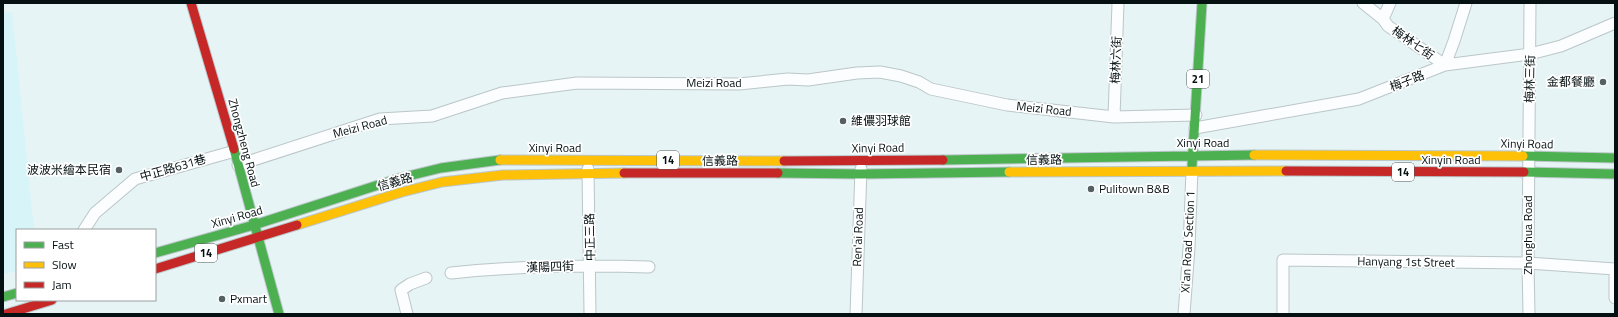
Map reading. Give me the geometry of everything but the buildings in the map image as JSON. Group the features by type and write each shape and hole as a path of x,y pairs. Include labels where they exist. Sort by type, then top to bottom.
{"main road":[{"name":"Zhongzheng Road","path":"191,3 235,151 279,314"},
{"name":"21","path":"1192,170 1202,3"},
{"name":"Xinyi Road","path":"156,253 254,225 400,178 441,168 502,160 861,161 1193,155 1529,156 1615,158"},
{"name":"Xinyin Road","path":"1192,170 1615,174"},
{"name":"信義路","path":"257,237 402,192 442,182 503,175 738,172 860,174 1192,170"},
{"name":"Xinyi Road","path":"156,269 257,237"},
{"path":"3,297 16,293"},
{"path":"13,313 49,301"}],"street":[{"name":"梅林六街","path":"1114,118 1118,3"},
{"name":"梅林七街","path":"1364,3 1383,19 1388,26 1445,65"},
{"path":"1383,19 1390,3"},
{"path":"1445,65 1466,3"},
{"name":"梅林三街","path":"1529,156 1530,3"},
{"name":"梅子路","path":"1195,128 1359,99 1445,65 1530,54 1560,46 1615,23"},
{"name":"Meizi Road","path":"238,165 380,119 432,116 502,93 577,83 739,84 788,79 808,80 856,73 880,72 901,76 919,82 931,89 1008,105 1114,118 1150,115 1196,115"},
{"name":"中正路631巷","path":"85,229 95,213 135,179 235,151"},
{"name":"Zhonghua Road","path":"1529,156 1529,314"},
{"name":"中正三路","path":"588,160 590,314"},
{"name":"Ren'ai Road","path":"856,314 861,161"},
{"name":"Xi'an Road Section 1","path":"1184,314 1189,248 1192,170"},
{"name":"Hanyang 1st Street","path":"1283,314 1283,260 1528,263 1615,269"},
{"name":"漢陽四街","path":"451,273 492,268 590,266 649,267"},
{"path":"1615,269 1615,298"},
{"path":"407,314 401,290 410,284 426,278"}],"shaded area":[{"path":"12,12 34,229 16,229 16,271 3,274 3,13"}],"traffic: fast":[{"path":"1192,166 1202,3"},
{"path":"234,149 279,314"},
{"path":"943,160 1254,155"},
{"path":"1523,156 1615,158"},
{"path":"156,253 254,225 400,178 441,168 500,160"},
{"path":"778,173 860,174 1009,172"},
{"path":"1524,172 1615,174"},
{"path":"3,297 16,293"}],"traffic: slow":[{"path":"1254,155 1523,156"},
{"path":"500,160 784,161"},
{"path":"1009,172 1286,171"},
{"path":"297,225 402,192 442,182 503,175 624,173"}],"traffic: jam":[{"path":"191,3 234,149"},
{"path":"784,161 943,160"},
{"path":"1286,171 1524,172"},
{"path":"624,173 778,173"},
{"path":"156,269 297,225"},
{"path":"6,314 49,301"}],"place":[{"name":"金都餐廳","path":"1603,82"},
{"name":"維儂羽球館","path":"843,121"},
{"name":"波波米繪本民宿","path":"119,170"},
{"name":"Pulitown B&B","path":"1091,189"},
{"name":"Pxmart","path":"222,299"}]}
